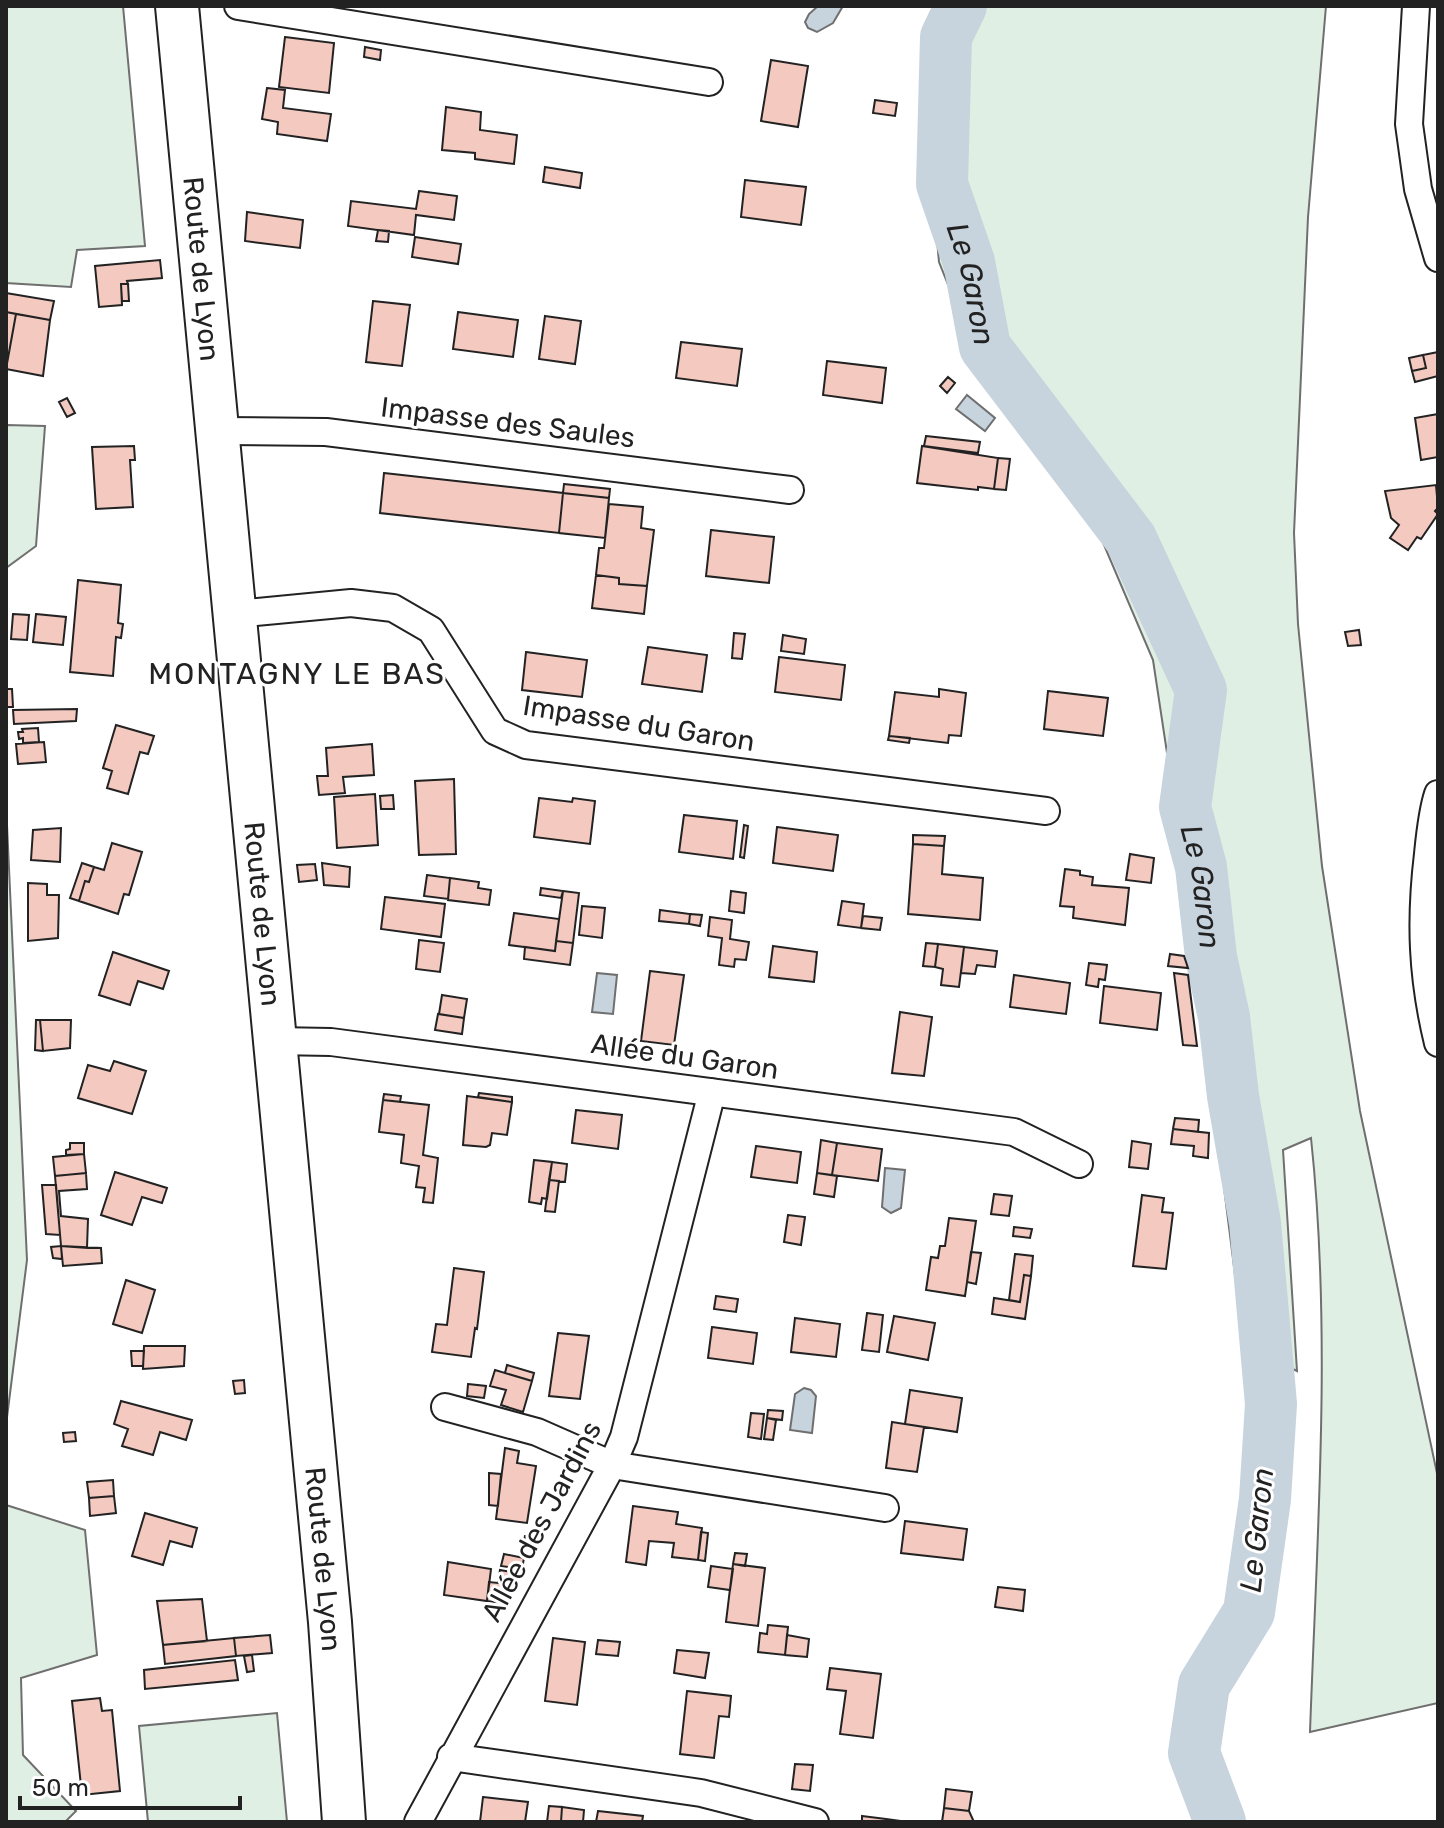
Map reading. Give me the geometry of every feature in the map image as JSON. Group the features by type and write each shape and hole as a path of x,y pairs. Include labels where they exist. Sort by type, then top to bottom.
{"main road":[{"name":"Route de Lyon","path":"177,6 330,1622 344,1822"}],"street":[{"path":"238,6 709,82"},
{"path":"1416,6 1409,124 1418,189 1438,258"},
{"name":"Impasse des Saules","path":"218,431 326,432 790,490"},
{"name":"Impasse du Garon","path":"235,614 351,603 393,608 431,630 495,731 526,745 1046,811"},
{"path":"1438,794 1423,899 1422,955 1438,1043"},
{"name":"Allée du Garon","path":"275,1041 331,1042 1014,1132 1079,1164"},
{"name":"Allée des Jardins","path":"418,1822 612,1465 624,1437 712,1092"},
{"path":"445,1407 537,1432 612,1465 885,1508"},
{"path":"451,1757 701,1793 815,1822"}],"green space":[{"path":"6,6 123,6 145,246 77,250 71,287 6,283"},
{"path":"947,6 1326,6 1308,217 1294,533 1298,624 1322,866 1360,1111 1438,1478 1438,1703 1310,1732 1322,1360 1321,1286 1311,1138 1283,1150 1297,1371 1244,1346 1180,839 1153,660 1084,498 977,357 939,262 929,152 935,28"},
{"path":"6,425 45,426 36,546 6,568"},
{"path":"6,803 27,1260 6,1425"},
{"path":"6,1505 85,1530 97,1655 21,1678 23,1755 76,1811 65,1822 6,1822"},
{"path":"277,1713 287,1822 148,1822 139,1726"}],"shaded area":[{"path":"818,6 843,6 833,23 817,32 808,28 805,22"},
{"path":"967,395 995,418 985,431 956,409"},
{"path":"597,973 617,975 613,1014 592,1012"},
{"path":"885,1168 905,1170 901,1208 891,1213 882,1207"},
{"path":"804,1388 816,1396 812,1433 790,1430 795,1394"}],"building":[{"path":"285,37 334,43 329,93 279,87"},
{"path":"365,47 381,50 380,60 364,57"},
{"path":"771,60 808,66 798,127 761,121"},
{"path":"267,88 285,90 283,108 331,114 327,141 277,134 278,122 262,119"},
{"path":"875,100 897,103 895,116 873,113"},
{"path":"446,107 481,112 480,130 517,135 514,164 475,159 475,153 442,150"},
{"path":"545,167 582,173 580,188 543,182"},
{"path":"745,180 806,187 801,225 741,217"},
{"path":"419,191 457,196 454,220 416,215 414,235 348,226 351,201 416,209"},
{"path":"247,212 303,220 300,248 245,241"},
{"path":"378,230 389,231 388,242 376,241"},
{"path":"415,237 461,244 458,264 412,257"},
{"path":"160,260 162,278 127,281 128,284 121,284 122,305 99,307 95,266"},
{"path":"121,284 128,284 129,301 122,301"},
{"path":"6,293 54,301 50,320 6,312"},
{"path":"373,301 410,305 402,366 366,362"},
{"path":"6,312 16,314 6,369"},
{"path":"458,312 518,320 513,357 453,349"},
{"path":"16,314 50,320 43,376 6,369"},
{"path":"545,316 581,321 575,364 539,359"},
{"path":"681,342 742,349 737,386 676,378"},
{"path":"1438,352 1438,376 1415,382 1412,371 1426,368 1423,355"},
{"path":"1423,355 1426,368 1412,371 1409,358"},
{"path":"827,361 886,368 882,403 823,395"},
{"path":"948,377 955,383 947,393 940,386"},
{"path":"67,398 75,413 67,417 59,402"},
{"path":"1438,414 1438,457 1421,460 1415,418"},
{"path":"926,436 980,442 978,453 924,446"},
{"path":"134,446 135,460 130,460 133,507 96,509 92,447"},
{"path":"922,446 998,458 994,489 917,483"},
{"path":"998,458 1010,459 1006,490 994,489"},
{"path":"384,473 563,493 559,533 380,513"},
{"path":"564,484 610,489 609,498 563,493"},
{"path":"1436,485 1438,508 1435,511 1438,514 1421,539 1417,537 1408,550 1390,538 1399,525 1391,518 1385,491"},
{"path":"563,493 609,498 605,538 559,533"},
{"path":"609,504 643,507 641,528 654,530 647,586 619,584 619,578 596,575 599,548 604,548"},
{"path":"711,530 774,537 769,583 706,576"},
{"path":"596,575 619,578 619,584 647,586 644,614 592,608"},
{"path":"78,580 121,585 118,623 123,624 121,638 116,637 113,676 70,672"},
{"path":"13,614 29,615 27,640 11,639"},
{"path":"36,614 66,617 63,645 33,642"},
{"path":"1359,630 1361,645 1348,646 1345,632"},
{"path":"734,633 745,634 742,659 732,658"},
{"path":"783,635 806,639 804,654 781,651"},
{"path":"648,647 707,655 702,692 642,684"},
{"path":"526,652 587,660 582,697 522,690"},
{"path":"779,657 845,665 841,700 775,692"},
{"path":"6,689 12,689 13,707 6,707"},
{"path":"939,689 966,693 961,736 949,735 948,743 889,736 895,692 939,697"},
{"path":"1048,691 1108,698 1103,736 1044,729"},
{"path":"77,709 76,721 14,724 13,710"},
{"path":"116,725 154,736 148,754 140,752 128,794 107,788 112,771 103,768"},
{"path":"38,728 39,742 23,743 23,738 19,739 18,732 23,732 22,729"},
{"path":"889,736 910,738 909,743 888,740"},
{"path":"44,742 46,762 18,764 16,744"},
{"path":"372,744 374,775 343,777 345,793 319,795 317,776 328,776 326,748"},
{"path":"454,779 456,854 419,855 415,781"},
{"path":"375,794 378,845 337,848 334,797"},
{"path":"393,795 394,809 381,809 380,796"},
{"path":"539,798 595,801 590,844 534,837"},
{"path":"684,815 737,821 733,859 679,852"},
{"path":"744,825 748,826 744,858 740,857"},
{"path":"777,827 838,835 833,871 773,863"},
{"path":"61,828 60,862 31,860 33,830"},
{"path":"913,835 945,836 944,846 913,844"},
{"path":"112,843 142,852 129,895 124,894 118,914 79,901 85,881 89,882 94,867 104,870"},
{"path":"913,844 944,846 942,874 983,878 980,920 908,914"},
{"path":"1130,854 1154,858 1151,883 1126,880"},
{"path":"82,863 94,867 89,882 85,881 79,901 70,898"},
{"path":"322,863 350,867 349,887 324,885"},
{"path":"315,864 317,880 299,882 297,865"},
{"path":"1065,869 1093,877 1092,885 1129,888 1125,925 1073,918 1074,907 1060,906"},
{"path":"427,875 450,878 448,899 424,896"},
{"path":"450,878 479,882 478,888 491,890 489,905 448,900"},
{"path":"28,883 47,884 47,895 59,895 58,938 28,941"},
{"path":"541,888 563,891 561,898 540,895"},
{"path":"563,891 579,893 573,943 556,941"},
{"path":"731,891 746,893 744,913 729,911"},
{"path":"385,897 445,904 441,937 381,929"},
{"path":"842,901 864,904 861,928 838,925"},
{"path":"582,906 605,908 602,938 579,935"},
{"path":"660,910 690,914 689,924 659,921"},
{"path":"514,913 559,919 555,951 509,945"},
{"path":"690,914 702,915 700,926 689,924"},
{"path":"863,916 882,918 880,930 861,928"},
{"path":"710,917 732,920 730,939 749,942 746,960 735,959 734,967 719,965 722,938 708,936"},
{"path":"419,940 444,943 440,972 416,969"},
{"path":"556,941 573,943 570,965 524,959 525,947 555,951"},
{"path":"926,943 938,944 935,967 923,966"},
{"path":"938,944 964,947 959,987 941,985 943,969 935,967"},
{"path":"773,946 817,952 814,982 769,977"},
{"path":"964,947 997,951 995,967 977,965 975,974 961,973"},
{"path":"113,952 169,971 163,989 138,981 130,1005 99,995"},
{"path":"1170,954 1184,956 1188,968 1168,966"},
{"path":"1089,963 1107,965 1105,980 1099,979 1098,987 1086,985"},
{"path":"650,971 684,975 674,1045 641,1041"},
{"path":"1174,973 1188,975 1197,1046 1183,1045"},
{"path":"1014,975 1070,983 1066,1014 1010,1007"},
{"path":"1104,986 1161,993 1157,1030 1100,1023"},
{"path":"442,995 467,999 464,1018 439,1014"},
{"path":"900,1012 932,1017 924,1076 892,1073"},
{"path":"438,1014 464,1018 462,1034 435,1030"},
{"path":"36,1020 40,1020 43,1051 35,1050"},
{"path":"40,1020 71,1020 70,1048 43,1051"},
{"path":"114,1061 146,1071 132,1114 78,1098 88,1065 110,1071"},
{"path":"479,1093 512,1097 512,1102 478,1097"},
{"path":"384,1094 401,1096 400,1102 383,1100"},
{"path":"467,1096 512,1102 507,1135 492,1133 490,1145 486,1147 463,1145"},
{"path":"383,1100 429,1105 423,1155 438,1158 433,1203 423,1202 425,1188 416,1187 419,1166 401,1163 404,1135 379,1132"},
{"path":"576,1110 622,1115 618,1149 572,1143"},
{"path":"1175,1118 1199,1120 1198,1132 1173,1129"},
{"path":"1173,1129 1209,1133 1208,1158 1193,1156 1194,1146 1171,1144"},
{"path":"821,1140 837,1143 832,1175 817,1173"},
{"path":"1132,1141 1151,1144 1148,1169 1129,1167"},
{"path":"70,1143 84,1143 84,1154 66,1155"},
{"path":"837,1143 882,1149 878,1181 832,1175"},
{"path":"756,1146 801,1152 797,1183 751,1177"},
{"path":"84,1154 86,1173 55,1176 53,1157"},
{"path":"534,1160 552,1162 547,1199 542,1198 541,1204 529,1202"},
{"path":"552,1162 567,1164 565,1182 549,1180"},
{"path":"115,1172 167,1188 162,1203 142,1197 132,1225 101,1215"},
{"path":"86,1173 87,1189 59,1191 61,1216 88,1219 87,1248 61,1246 55,1176"},
{"path":"817,1173 837,1176 834,1197 814,1194"},
{"path":"549,1180 559,1181 555,1212 545,1211"},
{"path":"42,1185 56,1185 60,1235 46,1234"},
{"path":"994,1194 1012,1196 1009,1216 991,1214"},
{"path":"1142,1195 1164,1198 1162,1212 1173,1213 1166,1269 1133,1266"},
{"path":"788,1215 805,1217 801,1245 784,1242"},
{"path":"949,1218 976,1221 965,1296 926,1290 931,1257 938,1258 940,1246 945,1246"},
{"path":"1014,1227 1032,1229 1030,1238 1013,1236"},
{"path":"61,1246 62,1259 53,1258 51,1247"},
{"path":"61,1246 101,1248 102,1263 63,1266"},
{"path":"971,1252 981,1253 976,1284 967,1282"},
{"path":"1015,1254 1033,1256 1031,1276 1024,1275 1020,1302 1009,1300"},
{"path":"454,1268 484,1272 471,1357 432,1352 436,1324 447,1325"},
{"path":"1024,1275 1031,1276 1025,1319 992,1314 994,1298 1020,1302"},
{"path":"126,1280 155,1290 142,1333 113,1324"},
{"path":"716,1296 738,1299 736,1312 714,1309"},
{"path":"867,1313 883,1315 879,1352 862,1350"},
{"path":"894,1316 935,1323 928,1360 887,1352"},
{"path":"795,1318 840,1324 836,1357 791,1352"},
{"path":"712,1327 757,1333 753,1364 708,1358"},
{"path":"558,1333 589,1336 580,1399 549,1396"},
{"path":"144,1346 185,1346 184,1366 143,1369"},
{"path":"131,1351 144,1351 143,1366 132,1366"},
{"path":"507,1365 534,1373 532,1381 505,1373"},
{"path":"495,1370 532,1381 523,1412 501,1405 506,1390 490,1386"},
{"path":"244,1380 245,1393 235,1394 233,1381"},
{"path":"468,1384 486,1386 484,1398 467,1396"},
{"path":"910,1390 962,1398 957,1432 905,1424"},
{"path":"121,1401 192,1420 186,1440 160,1432 153,1455 122,1446 128,1429 114,1424"},
{"path":"768,1410 783,1411 782,1420 767,1418"},
{"path":"751,1413 764,1414 761,1439 748,1437"},
{"path":"767,1418 776,1420 773,1440 764,1439"},
{"path":"892,1422 924,1427 917,1472 886,1468"},
{"path":"75,1432 76,1441 64,1442 63,1433"},
{"path":"505,1448 519,1451 517,1463 536,1466 527,1523 496,1519"},
{"path":"489,1473 501,1474 498,1506 489,1505"},
{"path":"113,1480 114,1496 89,1498 87,1482"},
{"path":"114,1496 116,1513 90,1516 89,1498"},
{"path":"633,1506 678,1512 676,1524 702,1528 698,1560 672,1557 674,1543 649,1541 646,1565 626,1562"},
{"path":"145,1513 197,1528 192,1547 170,1541 163,1565 132,1556"},
{"path":"905,1521 967,1529 963,1560 901,1553"},
{"path":"701,1532 708,1533 705,1561 698,1560"},
{"path":"525,1536 539,1538 537,1548 523,1546"},
{"path":"735,1553 747,1554 745,1566 733,1564"},
{"path":"504,1554 524,1558 522,1569 501,1566"},
{"path":"448,1562 491,1569 487,1601 444,1595"},
{"path":"733,1564 765,1568 758,1626 726,1622"},
{"path":"711,1566 733,1569 730,1590 708,1587"},
{"path":"500,1570 511,1572 506,1604 487,1601 489,1582 498,1583"},
{"path":"998,1587 1025,1590 1023,1611 995,1607"},
{"path":"202,1599 207,1641 163,1645 157,1601"},
{"path":"768,1625 788,1627 785,1655 758,1652 760,1633 767,1634"},
{"path":"270,1635 272,1653 236,1656 234,1638"},
{"path":"787,1635 809,1639 807,1657 785,1655"},
{"path":"234,1638 236,1656 165,1664 163,1645"},
{"path":"553,1638 585,1642 577,1705 545,1701"},
{"path":"598,1640 620,1642 618,1656 596,1654"},
{"path":"677,1650 709,1653 705,1678 674,1673"},
{"path":"252,1655 254,1671 247,1672 244,1656"},
{"path":"235,1660 238,1680 145,1689 144,1670"},
{"path":"830,1668 881,1674 873,1738 840,1734 846,1691 827,1689"},
{"path":"687,1691 731,1696 729,1717 719,1716 714,1758 680,1754"},
{"path":"100,1698 102,1711 112,1710 120,1791 82,1795 72,1701"},
{"path":"795,1764 813,1765 810,1791 792,1789"},
{"path":"946,1789 972,1792 969,1811 944,1808"},
{"path":"483,1797 528,1802 525,1822 480,1822"},
{"path":"549,1806 562,1807 561,1822 547,1822"},
{"path":"562,1807 584,1810 583,1822 561,1822"},
{"path":"944,1808 969,1811 974,1822 942,1822"},
{"path":"598,1811 643,1816 642,1822 596,1822"},
{"path":"862,1816 886,1819 908,1822 862,1822"}],"waterway":[{"name":"Le Garon","path":"961,6 946,37 942,184 969,262 985,347 1131,539 1201,690 1185,807 1201,867 1211,957 1224,1017 1233,1096 1255,1223 1271,1404 1265,1499 1249,1612 1204,1685 1194,1753 1220,1822"}],"district":[{"name":"MONTAGNY LE BAS","path":"297,674"}]}
